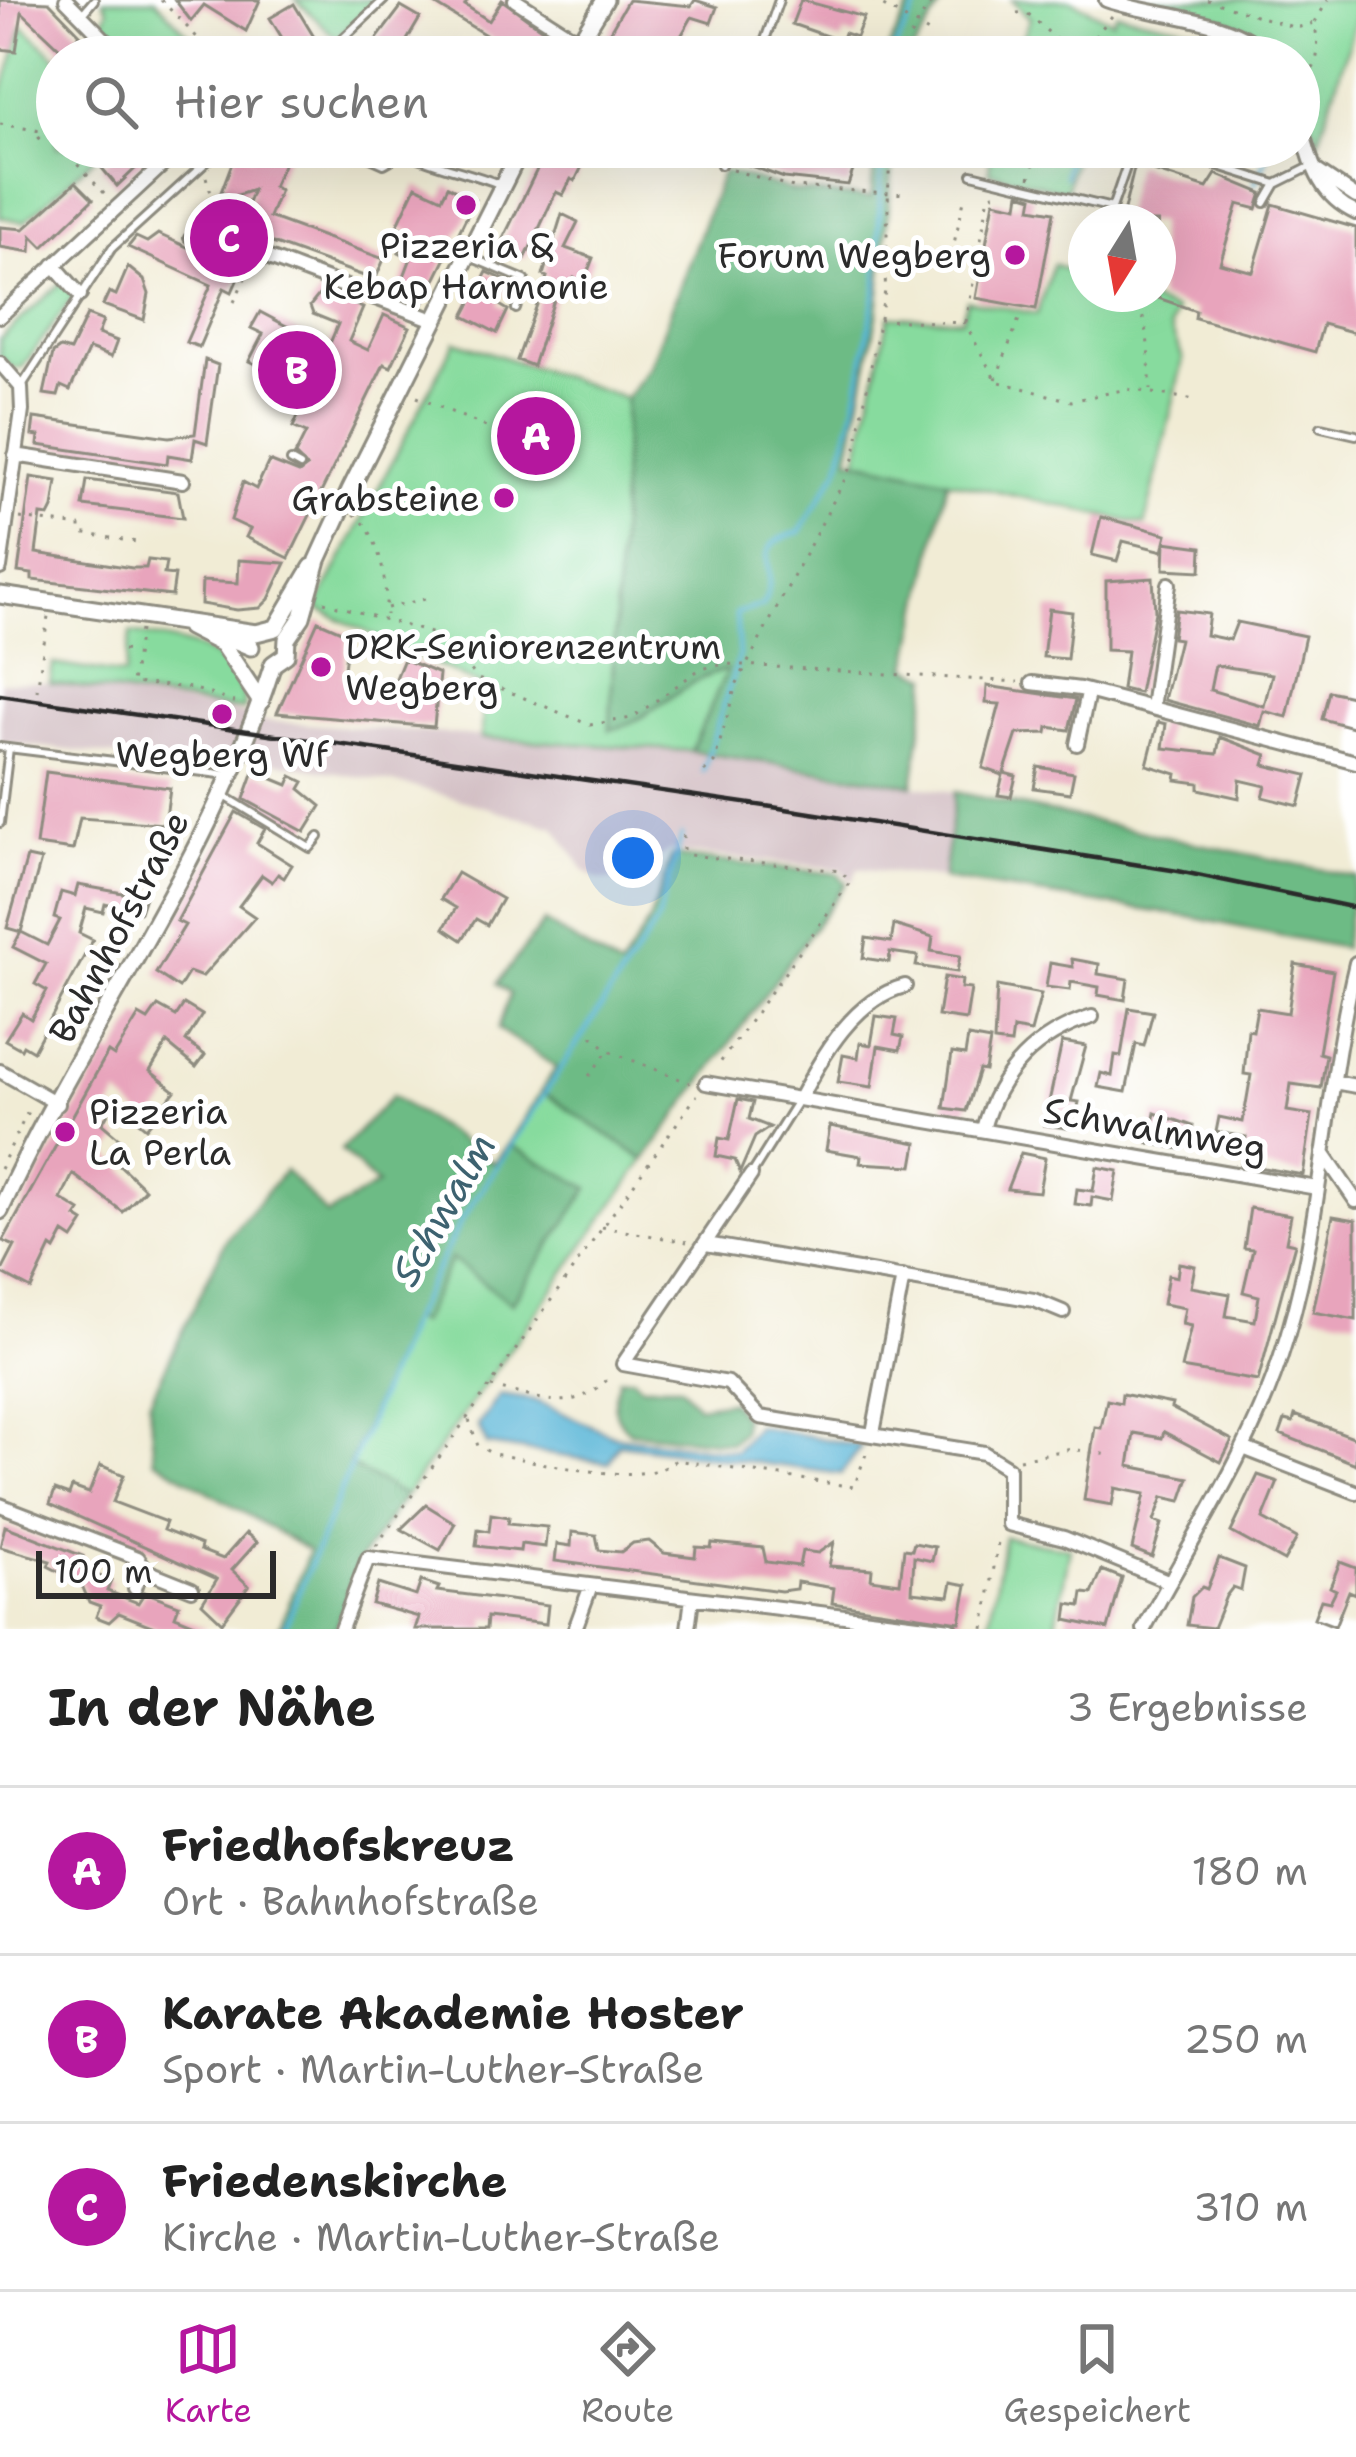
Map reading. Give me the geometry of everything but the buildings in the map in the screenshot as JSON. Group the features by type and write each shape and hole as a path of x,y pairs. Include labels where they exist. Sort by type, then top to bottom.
{"street":[{"path":"66,0 101,36"},
{"path":"514,0 571,36"},
{"path":"582,36 605,0"},
{"path":"1112,2 1218,26 1235,36"},
{"path":"0,316 159,168"},
{"name":"Bahnhofstraße","path":"0,1211 232,775 273,664 286,655 282,633 511,168"},
{"path":"1313,168 1324,191 1356,213"},
{"path":"1314,168 1334,187 1356,197"},
{"path":"256,253 434,320"},
{"path":"54,265 80,295"},
{"path":"0,364 21,387 0,568"},
{"path":"15,454 183,481"},
{"name":"Bahnhofstraße","path":"282,633 310,599 318,560"},
{"path":"1152,708 1169,584"},
{"path":"0,595 189,621 254,640 282,633"},
{"path":"150,617 222,644 259,706"},
{"path":"254,640 261,662 273,664"},
{"path":"1032,683 1152,708 1356,762"},
{"path":"1077,744 1088,693"},
{"path":"1144,1629 1243,1448 1281,1358 1317,1188 1356,963"},
{"path":"800,1098 828,1048 880,992 904,986"},
{"name":"Schwalmweg","path":"983,1129 999,1081 1057,1028 1092,1017"},
{"path":"0,1071 58,1103"},
{"path":"1334,1082 1356,1086"},
{"name":"Schwalmweg","path":"706,1083 1317,1188"},
{"path":"1322,1152 1356,1202"},
{"path":"751,1175 623,1364 728,1383 760,1417 984,1453 1008,1468 1012,1481 1004,1517 1015,1529 1064,1538 1170,1582"},
{"path":"706,1244 1034,1300 1063,1312"},
{"path":"874,1433 903,1277"},
{"path":"1243,1448 1356,1492"},
{"path":"0,1504 138,1558 143,1565 192,1588"},
{"path":"341,1629 368,1558 951,1629"},
{"path":"135,1588 143,1565"},
{"path":"574,1629 590,1588"},
{"path":"688,1629 692,1598"}],"lane":[{"path":"80,15 94,0"},
{"path":"345,36 384,0"},
{"path":"766,36 779,0"},
{"path":"21,387 112,248 200,168"},
{"path":"439,168 466,171 502,185"},
{"path":"972,174 1112,208 1126,168"},
{"path":"1226,168 1276,184"},
{"path":"1265,203 1276,184 1308,168"},
{"path":"191,239 250,267 256,253"},
{"path":"466,256 525,280 516,309"},
{"path":"1322,427 1356,435"},
{"path":"291,461 301,466"},
{"path":"0,823 5,748 232,775"},
{"path":"222,795 310,848 319,837"},
{"path":"751,1175 800,1098"}],"path":[{"path":"161,0 196,36"},
{"path":"873,0 932,34"},
{"path":"908,36 932,0"},
{"path":"1207,0 1296,28 1314,23 1328,0"},
{"path":"1090,36 1112,2"},
{"path":"1017,13 1026,12 1053,36"},
{"path":"1272,36 1274,21"},
{"path":"1314,23 1317,36"},
{"path":"0,124 36,130"},
{"path":"81,168 117,206"},
{"path":"203,168 214,202 242,217"},
{"path":"731,168 793,187 907,194"},
{"path":"704,772 714,763 744,663 853,464 879,320 889,168"},
{"path":"1029,185 1033,168"},
{"path":"1001,179 998,196 989,195 965,323 996,381 1025,393 1071,401 1106,392 1151,392 1196,400"},
{"path":"952,251 964,200"},
{"path":"191,239 214,202"},
{"path":"250,224 256,229 256,253"},
{"path":"234,302 247,274"},
{"path":"1141,312 1151,392"},
{"path":"996,381 1019,319"},
{"path":"879,320 965,323"},
{"path":"400,388 486,427"},
{"path":"342,506 364,521 379,555 386,617"},
{"path":"8,516 80,526 80,533 136,542"},
{"path":"310,599 444,637 478,679 590,724 632,718 700,669 726,664 1032,683"},
{"path":"387,608 425,599"},
{"path":"37,691 50,602"},
{"path":"150,617 137,652 133,683 192,688 259,706"},
{"path":"123,650 137,652"},
{"path":"683,835 683,850 689,855 841,871 850,882 706,1083"},
{"path":"368,1558 703,1087 609,1051 592,1036"},
{"path":"589,1076 609,1051"},
{"path":"0,1169 37,1092"},
{"path":"602,1227 706,1244"},
{"path":"490,1387 572,1404 596,1393 623,1364"},
{"path":"468,1418 478,1446 494,1454 639,1476 664,1471 675,1460 854,1487 874,1433"},
{"path":"1008,1468 1024,1455 1072,1449 1108,1454"},
{"path":"984,1629 1004,1517"}],"shaded area":[{"path":"0,682 41,682 204,707 204,702 264,721 720,753 955,792 943,879 858,868 852,883 841,869 669,851 625,882 599,880 585,871 555,827 415,787 229,754 224,769 0,742"}],"green space":[{"path":"103,0 155,0 190,36 117,36 103,21 108,10"},
{"path":"296,0 377,0 338,36"},
{"path":"914,0 945,0 922,36 895,36"},
{"path":"1012,0 1071,0 1112,21 1117,13 1212,36 1023,36 1030,18"},
{"path":"1134,0 1356,0 1356,20 1320,136 1320,36 1258,36 1192,12"},
{"path":"23,26 36,38 36,168 83,168 24,222 0,217 0,100"},
{"path":"873,168 893,168 878,311 849,458 948,480 908,667 929,676 913,785 691,751 727,670 696,681 610,730 626,398 650,366 723,171 794,191 871,198"},
{"path":"989,168 1072,168 1066,191 989,172"},
{"path":"1053,264 1068,270 1068,312 1176,312 1170,327 1183,359 1145,525 857,460 889,316 962,319 967,300 1037,314"},
{"path":"64,280 75,294 22,368 13,368 0,357 0,339"},
{"path":"455,341 626,398 610,729 641,717 696,681 728,670 691,751 481,738 485,688 316,608"},
{"path":"131,633 187,645 221,660 241,689 244,710 50,683 53,664 124,675"},
{"path":"955,792 1356,877 1343,948 1190,917 943,879"},
{"path":"672,856 838,874 846,883 645,1160 541,1091 556,1067 498,1029 510,994 497,984 544,922 620,969 649,922"},
{"path":"541,1091 645,1160 405,1496 348,1466 154,1459 149,1402 451,1258 512,1303 588,1188 508,1144"},
{"path":"392,1096 494,1163 508,1144 589,1188 511,1303 451,1259 420,1323 411,1320 349,1465 405,1496 357,1564 336,1629 279,1629 309,1551 154,1459 149,1402 226,1240 285,1170 327,1215 377,1185 341,1150"},
{"path":"632,1377 641,1386 680,1386 698,1406 730,1401 743,1418 742,1431 731,1443 630,1432 619,1420 614,1401 619,1378"},
{"path":"1004,1537 1070,1548 1055,1629 989,1623"}],"water":[{"path":"500,1395 533,1400 615,1436 735,1451 756,1426 862,1446 841,1474 618,1444 609,1463 487,1445 478,1426"}],"waterway":[{"name":"Schwalm","path":"901,36 921,0"},
{"path":"1151,36 1175,36"},
{"name":"Schwalm","path":"703,771 739,656 736,613 762,606 768,592 768,552 782,538 800,532 839,468 877,284 881,168"},
{"path":"1065,176 1066,168"},
{"path":"1255,183 1262,168"},
{"name":"Schwalm","path":"284,1629 411,1319 461,1221 657,922 682,835"}],"railway":[{"path":"0,695 779,808 1178,871 1356,908"}],"place":[{"name":"Pizzeria & Kebap Harmonie","path":"466,205"},
{"name":"Friedenskirche","path":"229,238"},
{"name":"Forum Wegberg","path":"1015,255"},
{"name":"Karate Akademie Hoster","path":"297,370"},
{"name":"Friedhofskreuz","path":"536,436"},
{"name":"Grabsteine","path":"504,498"},
{"name":"DRK-Seniorenzentrum Wegberg","path":"321,667"},
{"name":"Wegberg Wf","path":"222,714"},
{"name":"Pizzeria La Perla","path":"65,1132"}]}
